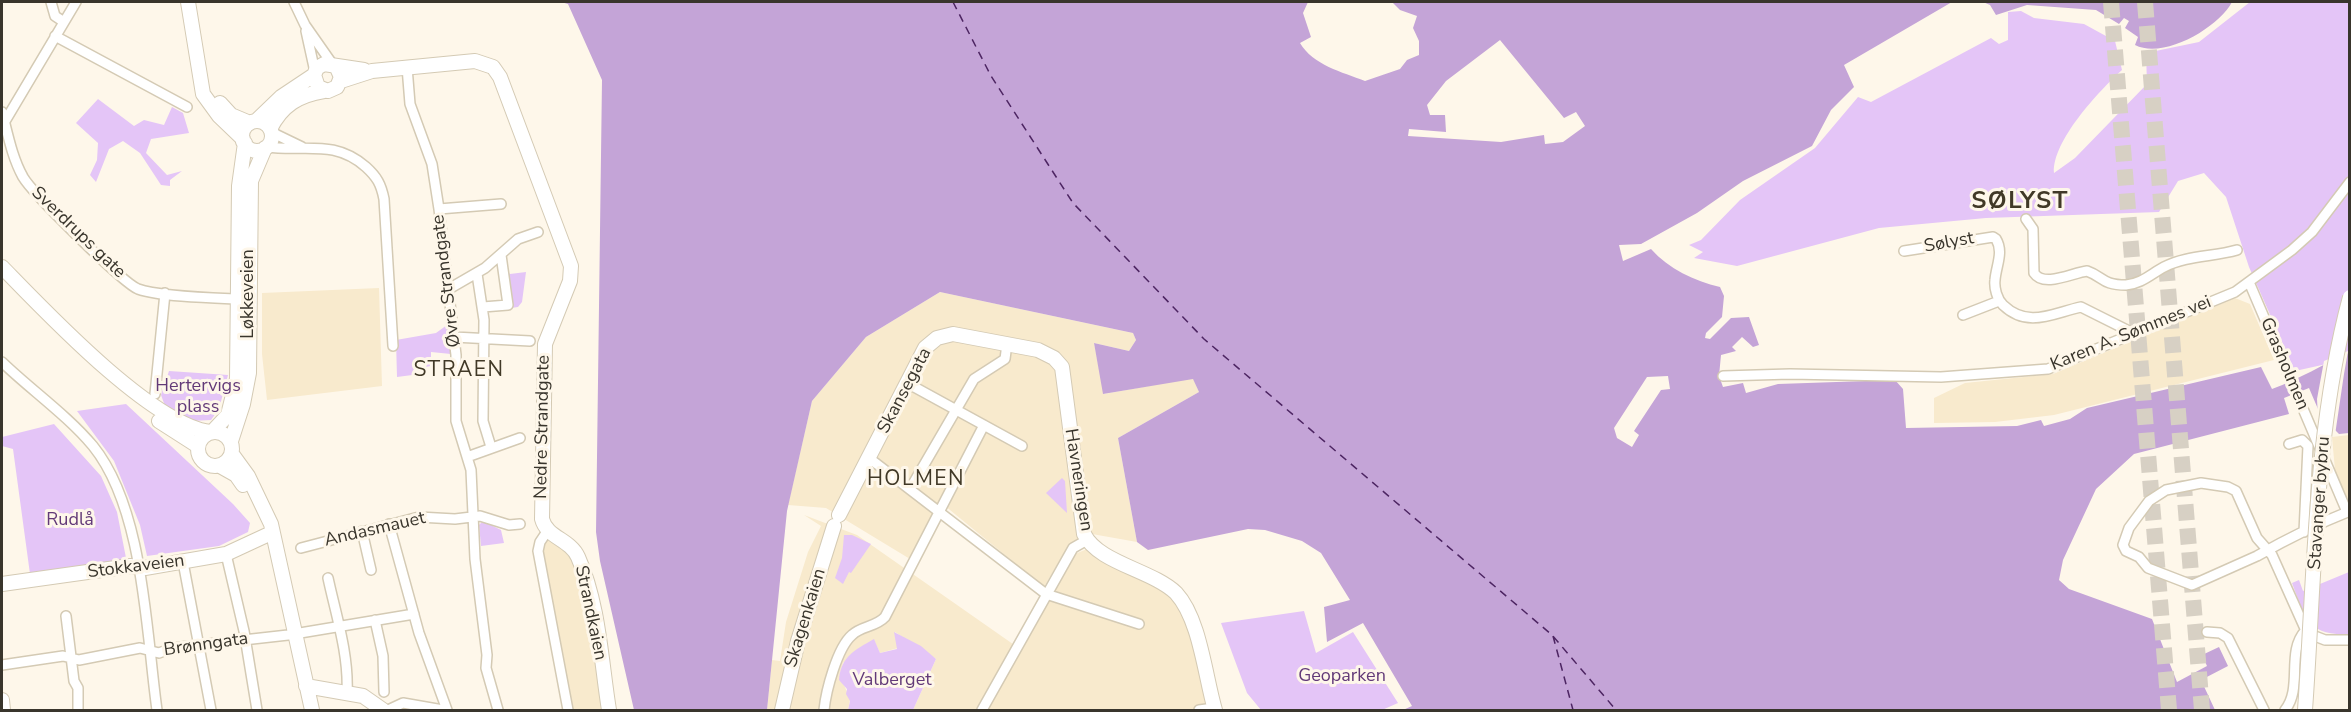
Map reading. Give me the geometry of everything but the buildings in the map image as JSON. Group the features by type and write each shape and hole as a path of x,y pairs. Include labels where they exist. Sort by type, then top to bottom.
{"main road":[{"path":"188,2 199,62 202,94 219,116 255,150 266,148 271,140 272,128 288,104 324,64 337,71 372,71 408,67"},
{"name":"Nedre Strandgate","path":"408,67 475,61 493,67 500,76 571,266 570,281 545,344 542,515 548,530"},
{"path":"199,62 208,87 225,110 265,123 272,128"},
{"path":"310,81 324,91 334,89 337,71"},
{"path":"244,141 244,130 281,97 310,81"},
{"name":"Løkkeveien","path":"211,432 228,415 236,390 239,186 244,141"},
{"name":"Løkkeveien","path":"232,447 249,373 251,181 266,148"},
{"path":"2,267 111,373 128,394 162,423 198,446"},
{"name":"Stavanger bybru","path":"2306,711 2323,452 2333,373 2349,297"},
{"name":"Skansegata","path":"836,521 926,348 937,338 953,334 1048,354"},
{"name":"Havneringen","path":"1048,354 1062,367 1077,497 1087,540 1113,558 1169,587 1186,608 1194,629 1215,709"},
{"path":"111,373 178,422 224,434 232,447 269,518 277,545 312,711"},
{"path":"211,432 200,440 198,446 201,459 205,463 220,466 236,474 278,556"},
{"path":"220,466 232,447"},
{"name":"Skagenkaien","path":"782,711 798,641 836,521"},
{"name":"Strandkaien","path":"548,530 571,545 582,567 593,614 609,711"},
{"name":"Stokkaveien","path":"2,584 130,566 183,562 226,554 267,535"},
{"path":"306,686 367,697 383,711"},
{"path":"2,700 3,711"}],"street":[{"path":"51,2 55,16 64,22"},
{"path":"2,120 76,2"},
{"path":"294,2 305,26 337,71"},
{"path":"305,26 310,81"},
{"path":"55,36 187,106"},
{"name":"Øvre Strandgate","path":"408,67 413,118 432,164 439,209 454,337 456,421 472,481 472,517 487,655 486,668 498,711"},
{"name":"Sverdrups gate","path":"2,120 24,178 50,209 134,286 165,292 239,299"},
{"path":"272,128 304,147"},
{"path":"266,148 335,149 347,153 379,181 384,199 393,346"},
{"name":"Karen A. Sømmes vei","path":"1723,376 1790,374 1941,377 2048,369 2080,358 2235,292 2312,232 2333,207 2349,182"},
{"path":"439,209 501,204"},
{"path":"2026,219 2033,229 2034,273 2038,278 2044,280 2087,271 2103,282 2128,285 2145,280 2172,264 2206,254 2237,250"},
{"path":"447,290 477,274 518,239 538,232"},
{"name":"Sølyst","path":"1904,251 1984,237 1996,239 2000,248 1995,287 1999,301"},
{"path":"483,307 508,305 501,255"},
{"path":"477,274 483,307 483,421 491,447"},
{"name":"Grasholmen","path":"2249,282 2348,512"},
{"path":"155,394 165,292"},
{"path":"1963,315 1999,301 2014,314 2025,318 2040,319 2077,308 2088,309 2135,334"},
{"path":"454,337 530,341"},
{"path":"910,489 974,379 1005,359 1007,344"},
{"path":"2,362 80,433 103,462 117,486 131,528 138,567 157,711"},
{"path":"907,383 1022,446"},
{"path":"824,711 826,696 846,642 854,633 885,617 984,425"},
{"path":"467,457 520,438"},
{"path":"2289,444 2302,440 2308,446 2304,531"},
{"path":"869,458 1046,594 1139,624"},
{"path":"2348,512 2304,531 2267,550 2192,585 2148,568 2139,557 2126,551 2123,541 2139,513 2157,495 2175,487 2201,483 2228,487 2236,491 2257,538 2267,550 2274,558 2305,630 2317,638 2349,640"},
{"name":"Andasmauet","path":"301,548 419,517 454,519 472,517 520,524"},
{"path":"388,711 403,703 445,711 414,614 389,524"},
{"name":"Nedre Strandgate","path":"548,530 540,542 538,551 568,711"},
{"path":"362,531 371,570"},
{"path":"982,711 1073,549 1087,540"},
{"path":"226,554 245,640 257,711"},
{"path":"183,562 211,711"},
{"path":"328,578 348,679 347,693"},
{"name":"Brønngata","path":"2,665 63,656 71,659 116,655 121,650 140,648 159,653 198,645 294,634 414,614"},
{"path":"66,616 71,659 79,696 78,711"},
{"path":"375,620 385,673 384,692"},
{"path":"2285,711 2292,694 2297,641 2305,630"},
{"path":"2207,632 2220,633 2228,638 2264,711"},
{"path":"1199,711 1215,709"}],"shaded area":[{"path":"561,2 1308,2 1303,13 1311,37 1300,43 1312,57 1320,62 1365,81 1400,69 1407,60 1419,55 1419,41 1413,28 1417,16 1400,10 1392,2 1952,2 1844,65 1854,87 1831,110 1812,146 1743,181 1697,213 1641,244 1619,245 1623,261 1651,249 1666,263 1682,273 1720,287 1724,296 1722,317 1706,333 1705,338 1710,339 1731,318 1749,317 1759,345 1753,347 1742,337 1732,347 1736,351 1721,355 1719,376 1723,387 1743,383 1746,393 1778,384 1895,380 1903,389 1906,428 2017,426 2041,420 2044,426 2070,419 2087,408 2261,367 2272,389 2349,353 2349,433 2339,434 2321,416 2309,388 2284,398 2289,414 2134,454 2096,489 2063,560 2059,580 2069,589 2152,619 2177,682 2207,666 2202,655 2219,647 2228,666 2201,680 2215,710 1403,710 1412,706 1363,623 1327,642 1324,607 1350,600 1321,553 1302,541 1265,530 1248,529 1148,550 1137,542 1118,438 1199,392 1193,379 1103,394 1094,343 1129,351 1136,340 1133,333 940,292 866,337 812,401 787,511 767,710 634,710 600,561 596,532 602,80 568,4","holes":["1500,40 1564,118 1576,112 1585,126 1563,142 1545,144 1544,135 1501,142 1408,136 1409,129 1446,132 1445,115 1430,115 1427,105 1446,81","1668,376 1670,389 1661,390 1634,431 1639,435 1632,447 1617,438 1614,428 1647,377"]},
{"path":"1983,2 2232,2 2225,12 2203,31 2175,45 2147,48 2135,45 2138,37 2125,28 2129,21 2124,18 2119,24 2096,10 2027,5 1996,15 1990,5"},
{"path":"379,288 382,386 267,400 262,354 262,293"},
{"path":"940,292 1133,333 1136,340 1129,351 1094,343 1104,394 1193,378 1199,392 1118,438 1137,542 1092,534 1067,548 1044,587 939,501 910,559 826,508 788,505 812,401 866,337"},
{"path":"2235,298 2250,304 2274,360 2054,415 1995,422 1934,423 1934,398 1965,383 2053,374"},
{"path":"2350,435 2349,499 2345,496 2335,470 2332,437"},
{"path":"804,515 857,535 1020,649 1075,554 1087,549 1165,590 1182,607 1212,710 913,710 936,659 895,632 898,648 880,653 874,640 843,663 840,674 850,700 848,710 767,710 772,660 780,661 786,622 808,552 821,526"},
{"path":"553,535 575,551 609,710 568,710 540,542"}],"green space":[{"path":"2250,2 2349,2 2349,359 2295,371 2249,267 2226,197 2204,173 2178,181 2159,212 1986,218 1879,228 1737,266 1694,258 1703,252 1689,245 1701,240 1740,200 1815,148 1858,97 1871,102 1991,38 1999,44 2008,40 2008,12 2021,11 2034,18 2084,24 2115,41 2122,70 2101,90 2069,132 2055,160 2054,173 2075,158 2147,84 2146,53 2199,42"},
{"path":"98,99 134,126 144,120 164,125 172,107 183,113 189,133 151,139 146,153 167,175 182,171 170,180 170,186 161,185 140,153 123,141 109,149 96,182 90,175 97,160 98,143 76,123"},
{"path":"507,271 510,274 526,272 522,302 518,307 511,308"},
{"path":"447,325 451,354 431,352 431,366 420,368 420,374 397,377 396,340 436,333"},
{"name":"Hertervigs plass","path":"169,371 228,375 219,409 211,420 191,421 165,406 161,395"},
{"path":"126,404 233,504 250,523 248,532 219,546 147,556 140,525 114,461 77,411"},
{"name":"Rudlå","path":"54,424 101,476 117,512 127,563 30,574 13,449 2,446 2,437"},
{"path":"1062,478 1065,481 1067,513 1046,493"},
{"path":"483,521 501,530 504,543 481,546 479,525"},
{"path":"844,535 852,535 871,544 851,573 849,572 843,584 835,578 842,558"},
{"path":"2349,572 2349,634 2324,632 2316,628 2300,606 2292,583 2299,580 2303,591"},
{"name":"Geoparken","path":"1304,611 1316,653 1353,632 1398,703 1382,710 1261,710 1247,693 1221,623"},
{"name":"Valberget","path":"894,632 921,646 936,659 913,710 848,710 850,701 846,694 847,689 839,680 846,659 855,650 874,639 880,653 897,649"}],"pier":[{"path":"2348,351 2335,435 2318,417 2317,399 2324,361"}],"ferry route":[{"path":"953,2 991,76 1073,203 1204,339 1552,635 1616,710"},
{"path":"1553,636 1573,710"}],"tunnel":[{"path":"2111,2 2169,710"},
{"path":"2145,2 2202,710"}],"district":[{"name":"SØLYST","path":"2020,202"},
{"name":"STRAEN","path":"459,371"},
{"name":"HOLMEN","path":"916,480"}]}
